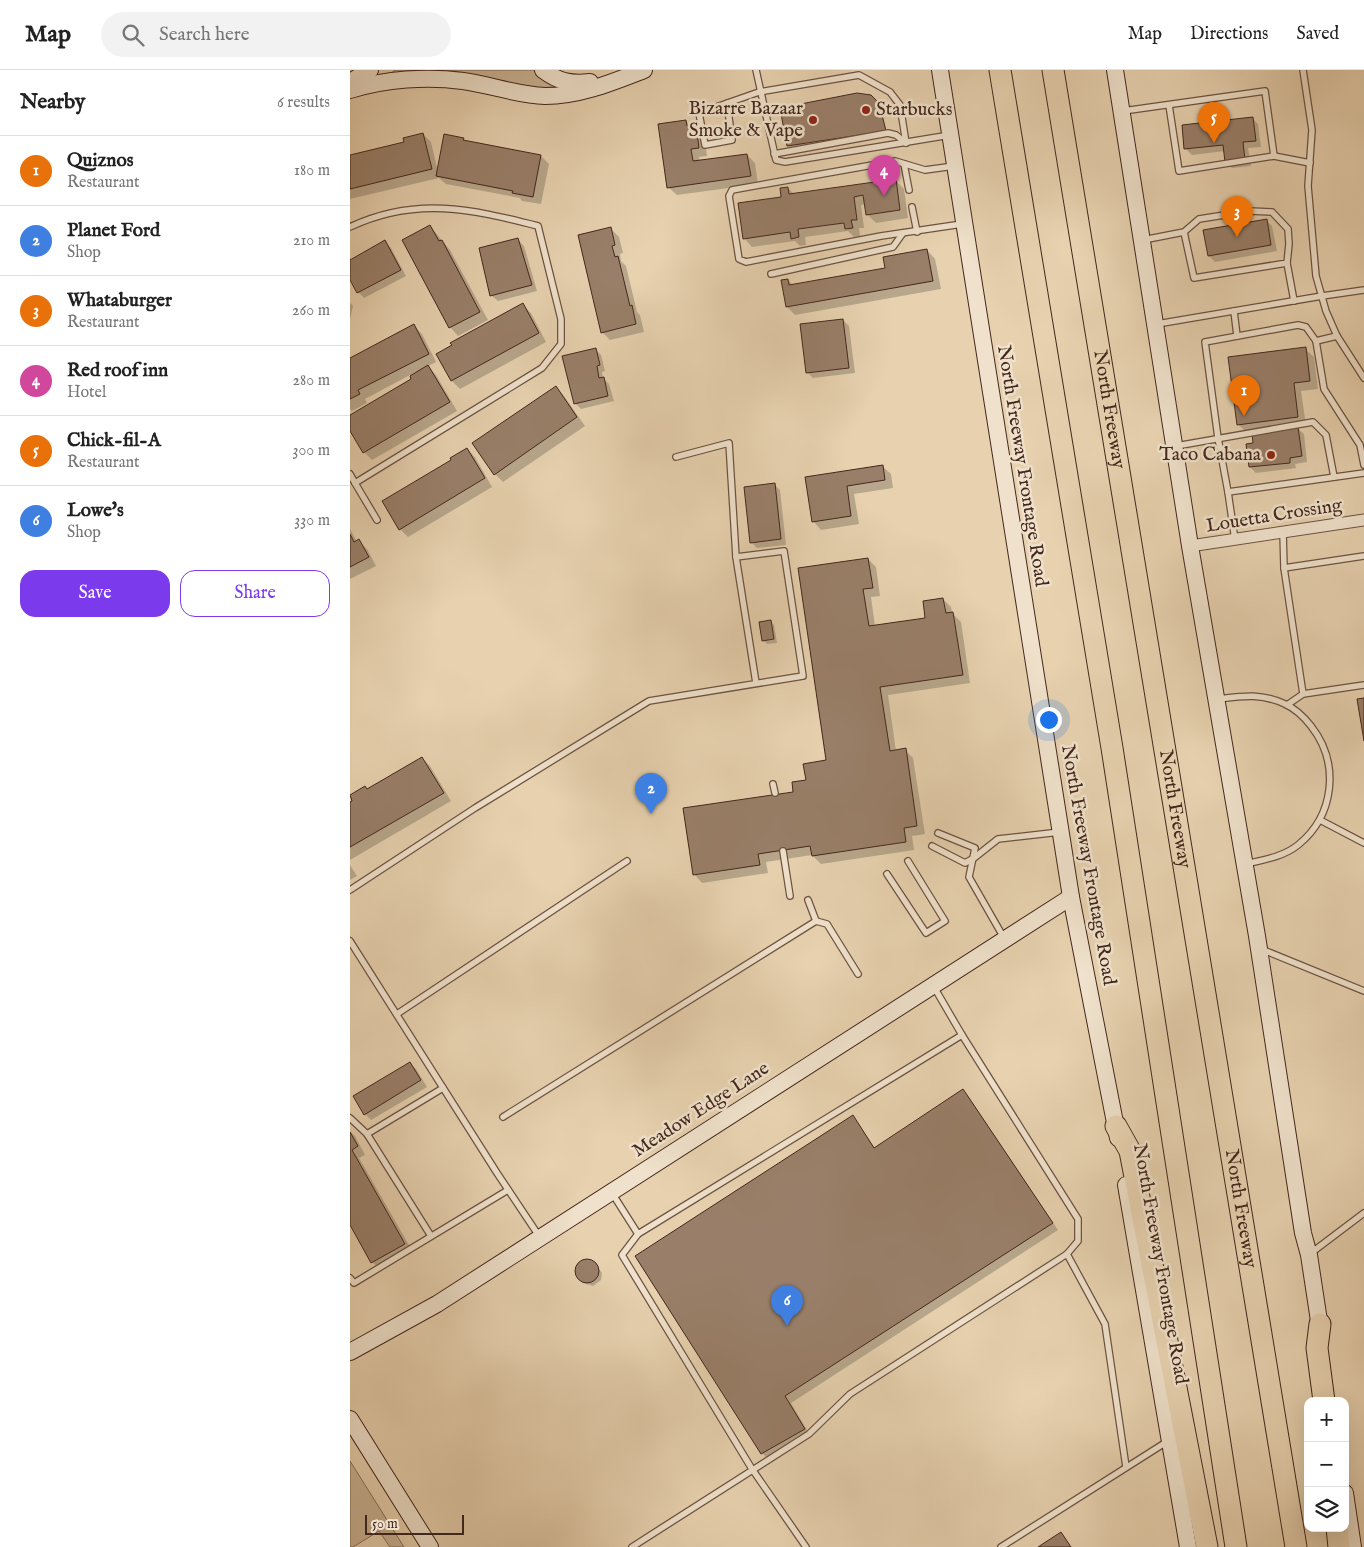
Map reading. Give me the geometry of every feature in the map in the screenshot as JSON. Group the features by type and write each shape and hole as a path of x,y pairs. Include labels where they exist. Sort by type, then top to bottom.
{"highway":[{"path":"1000,70 1112,748 1236,1547"},
{"name":"North Freeway","path":"1054,70 1296,1547"},
{"path":"1116,1126 1130,1151 1207,1547"},
{"path":"1320,1324 1316,1348 1323,1397"},
{"path":"1337,1532 1338,1547"}],"main road":[{"path":"350,82 370,70"},
{"path":"543,70 555,80 577,83 618,80"},
{"path":"350,90 366,85 437,79 463,81 546,96 585,91 644,70"},
{"name":"North Freeway Frontage Road","path":"940,70 1070,897 1116,1126 1188,1547"},
{"path":"1115,70 1154,325 1259,948 1330,1397"},
{"name":"Meadow Edge Lane","path":"350,1352 437,1304 1070,897"},
{"path":"350,1419 430,1547"},
{"path":"1349,1520 1353,1547"}],"street":[{"name":"Louetta Crossing","path":"1190,546 1364,520"}],"lane":[{"path":"756,70 759,92 776,160 785,162 950,135"},
{"path":"1303,70 1312,130 1308,197 1316,276 1337,336 1364,378"},
{"path":"727,103 732,140 705,145 700,113 727,103 759,92 858,75 890,92 900,105 906,143"},
{"path":"1121,112 1265,91 1274,156"},
{"path":"1169,105 1179,171 1274,156 1310,163"},
{"path":"774,154 888,133 896,135 906,143"},
{"path":"954,166 925,170 895,161 732,190 729,196 739,259 746,262 881,236 964,224"},
{"path":"904,164 909,190"},
{"path":"912,207 917,232"},
{"path":"351,226 383,215 424,208 458,209 503,217 538,226 561,320 561,344 542,368 355,483"},
{"path":"1141,240 1184,232 1199,219 1250,211 1272,212 1288,229 1287,263 1294,301"},
{"path":"1184,232 1194,278 1287,263"},
{"path":"771,274 893,248 903,234"},
{"path":"1154,325 1364,290"},
{"path":"1234,311 1237,336"},
{"path":"1235,540 1218,438 1205,342 1298,325 1306,327 1316,341 1324,389 1360,445 1364,465"},
{"path":"1316,341 1337,336"},
{"path":"1174,446 1313,422 1326,434 1334,477"},
{"path":"676,457 729,444 736,557 756,683"},
{"path":"1228,492 1364,473"},
{"path":"350,474 377,520"},
{"path":"1283,532 1284,568 1303,694"},
{"path":"350,890 476,808 649,701 803,676 784,551 736,557"},
{"path":"1284,568 1364,556"},
{"path":"1287,705 1303,694 1364,685"},
{"path":"1216,699 1248,695 1261,696 1287,705 1299,712 1318,735 1324,747 1329,766 1329,798 1320,820 1298,845 1284,854 1245,864"},
{"path":"772,784 775,794"},
{"path":"1320,820 1364,843"},
{"path":"932,846 965,863 998,839 1060,832"},
{"path":"938,833 975,848 968,878 1004,938"},
{"path":"783,851 790,896"},
{"path":"396,1014 627,861"},
{"path":"887,874 926,934 946,921 908,861"},
{"path":"808,900 816,921"},
{"path":"503,1117 816,921 827,924 858,974"},
{"path":"350,941 508,1190 540,1237"},
{"path":"1259,948 1364,991"},
{"path":"632,1547 809,1434 850,1394 1068,1254 1078,1241 1078,1219 962,1035 933,985"},
{"path":"806,1547 752,1469 622,1256 638,1234 962,1035"},
{"path":"367,1134 443,1088"},
{"path":"350,1118 367,1134 431,1236"},
{"path":"350,1278 354,1283 508,1190"},
{"path":"611,1192 638,1234"},
{"path":"1309,1255 1364,1213"},
{"path":"1068,1254 1105,1324 1126,1467"},
{"path":"1001,1547 1170,1440"}],"shaded area":[{"path":"395,70 535,70 561,87 551,90 389,75"},
{"path":"350,1461 404,1547 390,1547 379,1531 350,1547"}],"building":[{"path":"857,93 871,95 879,103 886,131 787,146 780,108"},
{"path":"1253,117 1256,141 1243,142 1245,160 1225,162 1223,145 1184,149 1182,125"},
{"path":"686,120 687,126 696,125 699,148 691,149 693,161 747,154 751,176 667,188 658,124"},
{"path":"423,133 432,169 350,189 350,155 404,142 403,138"},
{"path":"444,134 464,138 463,140 541,155 533,197 512,193 513,191 436,176"},
{"path":"896,179 900,210 866,215 863,195 854,197 857,220 851,220 853,228 845,229 844,223 798,229 799,237 791,239 790,232 743,239 738,203 781,197 780,188 788,187 789,194"},
{"path":"1267,219 1271,245 1208,256 1203,230"},
{"path":"430,225 439,241 442,240 480,312 449,328 402,240"},
{"path":"611,227 615,245 612,246 615,257 618,256 636,324 601,333 578,235"},
{"path":"518,238 532,285 490,296 479,248"},
{"path":"385,240 401,270 357,293 350,280 350,260"},
{"path":"927,249 933,281 786,307 781,280 788,279 789,285 885,268 883,257"},
{"path":"523,303 539,333 451,381 436,354 452,345 450,343"},
{"path":"843,319 849,368 806,373 800,324"},
{"path":"414,324 429,354 358,390 360,394 350,399 350,358"},
{"path":"1306,347 1310,381 1294,383 1298,417 1237,425 1228,357"},
{"path":"596,348 600,365 597,366 599,378 604,377 608,396 574,404 562,356"},
{"path":"428,365 450,402 363,453 350,431 350,415 411,379 410,376"},
{"path":"556,386 577,417 494,475 472,443"},
{"path":"1298,427 1302,456 1290,458 1290,463 1249,467 1246,444 1253,443 1252,433"},
{"path":"467,448 485,478 399,530 382,501 451,460 450,458"},
{"path":"883,465 885,480 847,486 851,516 812,522 805,477"},
{"path":"775,483 781,539 750,543 744,487"},
{"path":"350,534 354,542 359,539 369,557 350,567"},
{"path":"868,558 873,588 863,589 869,626 925,618 923,601 943,598 946,613 953,612 963,675 880,687 890,751 906,748 917,826 904,828 906,842 812,856 810,846 758,854 760,865 693,875 683,808 793,792 792,782 806,780 803,764 826,760 798,568"},
{"path":"771,620 774,639 762,641 759,622"},
{"path":"1364,698 1364,741 1357,699"},
{"path":"422,757 444,793 350,847 350,802 352,801 350,795 365,786 367,789"},
{"path":"410,1062 421,1080 364,1115 353,1096"},
{"path":"963,1089 1053,1223 785,1396 805,1429 761,1454 635,1256 853,1115 874,1148"},
{"path":"350,1132 358,1146 352,1150 405,1244 371,1263 350,1225"},
{"path":"587,1259 596,1262 599,1271 596,1280 587,1283 578,1280 575,1271 578,1262"},
{"path":"1061,1532 1071,1547 1038,1547"}],"place":[{"name":"Starbucks","path":"866,110"},
{"name":"Bizarre Bazaar Smoke & Vape","path":"813,120"},
{"name":"Chick-fil-A","path":"1214,143"},
{"name":"Red roof inn","path":"884,196"},
{"name":"Whataburger","path":"1237,237"},
{"name":"Quiznos","path":"1244,416"},
{"name":"Taco Cabana","path":"1271,455"},
{"name":"Planet Ford","path":"651,814"},
{"name":"Lowe's","path":"787,1326"}]}
